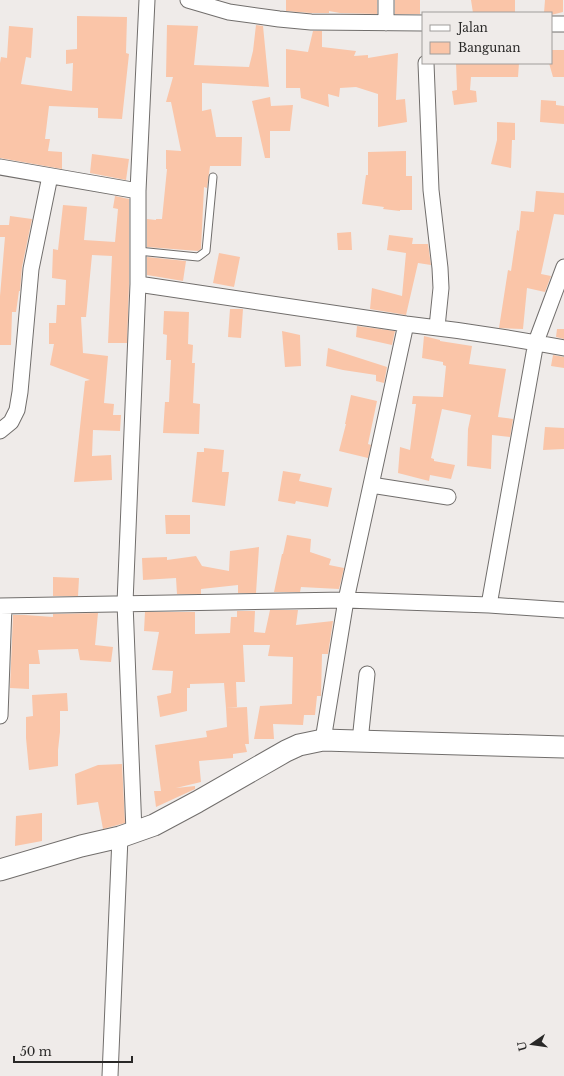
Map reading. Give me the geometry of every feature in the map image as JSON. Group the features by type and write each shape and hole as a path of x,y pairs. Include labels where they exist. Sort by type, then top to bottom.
{"street":[{"path":"110,1076 127,834 125,603 138,284 138,192 147,0"},
{"path":"188,0 229,12 279,19 310,22 422,23"},
{"path":"386,0 386,23"},
{"path":"552,24 564,24"},
{"path":"426,64 431,190 441,288 437,327"},
{"path":"0,167 138,192"},
{"path":"0,431 11,422 17,410 20,392 31,269 50,176"},
{"path":"489,605 536,342 564,267"},
{"path":"138,284 406,324 437,327 536,342 564,348"},
{"path":"323,740 346,600 406,324"},
{"path":"371,485 448,497"},
{"path":"0,716 2,606 346,600 489,605 564,610"},
{"path":"360,741 368,674"},
{"path":"0,870 154,825 299,745 323,740 564,746"}],"lane":[{"path":"138,251 198,257 206,251 213,177"}],"building":[{"path":"286,0 377,0 377,14 340,13 329,11 329,13 311,13 286,11"},
{"path":"395,0 420,0 420,14 395,14"},
{"path":"471,0 515,0 515,12 473,12"},
{"path":"545,0 563,0 563,12 552,15 552,12 544,12"},
{"path":"77,16 127,17 126,53 129,54 122,119 98,118 98,108 49,106 45,139 50,139 48,151 62,152 62,169 0,158 0,63 1,57 7,58 9,26 33,28 31,58 26,57 21,84 72,91 73,63 66,64 66,50 77,49"},
{"path":"167,25 198,26 194,65 249,67 253,51 256,25 263,26 269,87 202,83 202,111 211,109 216,137 242,137 241,166 210,166 207,188 204,187 201,249 198,251 147,247 147,219 162,219 167,169 166,150 181,151 171,102 166,102 173,77 166,77"},
{"path":"313,31 322,31 322,47 356,51 354,56 368,55 368,58 398,53 396,100 405,99 407,122 378,127 378,94 356,87 340,88 339,97 328,94 329,107 301,98 300,88 286,88 286,49 308,52"},
{"path":"552,50 564,50 564,77 553,77 549,64 552,64"},
{"path":"456,64 519,64 518,77 471,77 470,90 476,91 477,102 454,105 452,91 457,90"},
{"path":"270,97 271,106 293,105 290,131 270,131 270,158 265,158 252,101"},
{"path":"541,100 556,101 556,105 564,106 564,124 540,122"},
{"path":"497,122 515,123 515,140 512,140 511,168 491,164 497,140"},
{"path":"406,151 406,176 412,176 412,210 400,211 383,209 384,207 362,204 366,175 368,175 368,152"},
{"path":"92,154 129,159 126,180 90,173"},
{"path":"536,191 564,193 564,215 554,214 541,274 551,276 545,292 527,288 523,329 499,328 508,270 511,271 517,230 519,231 521,211 534,212"},
{"path":"115,196 129,199 127,343 108,343 112,256 92,255 86,317 81,317 83,353 108,356 104,403 114,404 113,415 121,415 120,431 93,430 92,456 111,455 112,480 74,482 85,381 90,380 50,365 54,344 49,344 49,323 56,323 57,305 65,305 66,280 52,278 53,249 58,250 63,205 87,207 84,240 115,242 118,209 113,208"},
{"path":"10,216 32,219 22,267 16,312 12,312 11,345 0,345 0,296 5,237 0,237 0,225 9,225"},
{"path":"351,232 352,250 338,250 337,233"},
{"path":"389,235 413,238 412,244 428,244 431,265 418,263 406,315 370,309 372,288 402,296 406,253 387,250"},
{"path":"219,253 240,257 234,287 213,283"},
{"path":"147,257 186,261 183,281 147,275"},
{"path":"230,309 243,309 241,338 228,337"},
{"path":"164,311 189,312 188,344 193,345 192,363 195,363 193,403 200,404 199,434 163,433 165,402 169,402 171,360 166,360 167,335 163,334"},
{"path":"357,326 395,331 392,345 356,337"},
{"path":"557,329 564,329 564,339 556,337"},
{"path":"282,331 300,335 301,366 285,367"},
{"path":"424,336 440,341 472,346 469,364 506,369 498,417 513,419 510,437 492,435 491,469 467,466 468,429 471,415 442,409 431,458 434,459 434,461 455,465 451,479 430,475 429,481 398,473 400,447 410,450 416,404 412,404 413,396 443,397 446,366 443,365 443,362 422,358"},
{"path":"328,348 387,367 384,383 376,381 376,375 326,366"},
{"path":"553,355 564,357 564,368 551,366"},
{"path":"351,395 377,401 368,444 371,445 368,458 339,451"},
{"path":"545,427 564,428 564,449 543,450"},
{"path":"204,448 224,450 222,472 229,472 225,506 192,502 197,452 204,452"},
{"path":"283,471 301,474 299,481 332,488 328,507 296,501 295,504 278,501"},
{"path":"165,515 190,515 190,534 166,534"},
{"path":"287,535 311,539 310,552 331,559 329,565 344,568 339,589 301,587 300,592 274,592"},
{"path":"259,547 256,593 238,593 238,585 201,589 201,594 177,594 176,578 143,580 142,558 167,557 167,560 196,556 202,566 229,571 230,551"},
{"path":"53,577 79,578 78,596 53,596"},
{"path":"270,610 298,610 296,625 333,621 328,654 322,654 321,696 317,696 315,715 304,715 303,725 273,724 274,739 254,739 260,706 292,704 293,657 268,656 270,645 243,645 245,682 236,682 237,707 226,708 224,683 190,684 190,688 187,688 187,711 160,717 157,696 171,693 173,671 152,670 159,632 144,631 145,612 195,612 195,634 230,633 231,617 237,617 237,611 255,611 254,632 265,633"},
{"path":"98,613 95,645 113,647 111,662 80,660 78,649 38,650 40,664 29,664 29,689 10,688 13,615 53,617 53,614"},
{"path":"67,693 68,711 60,711 58,766 29,770 26,717 33,716 32,695"},
{"path":"247,707 249,744 245,744 247,752 233,754 233,758 199,761 201,782 176,788 195,786 195,789 156,807 154,791 161,791 155,745 207,737 206,731 227,727 226,708"},
{"path":"122,764 125,823 103,829 98,802 77,805 75,774 98,765"},
{"path":"42,813 42,841 15,846 16,816"}]}
